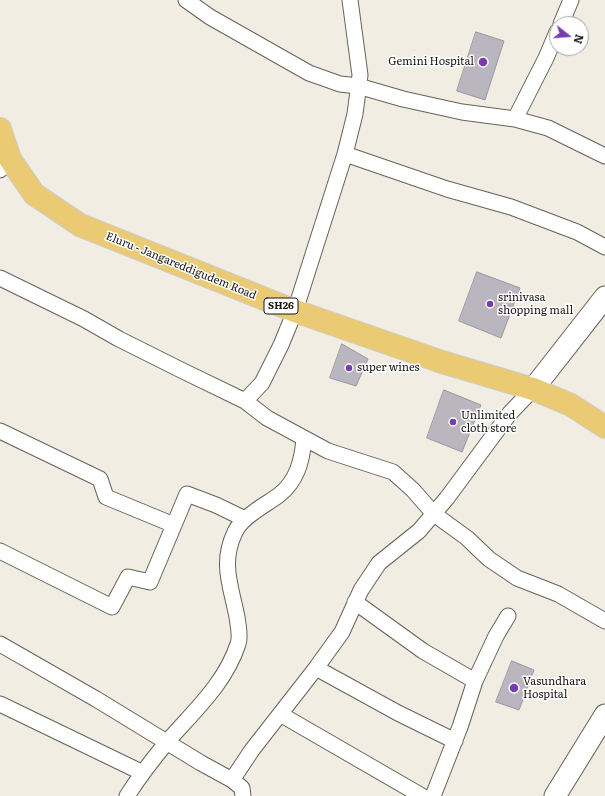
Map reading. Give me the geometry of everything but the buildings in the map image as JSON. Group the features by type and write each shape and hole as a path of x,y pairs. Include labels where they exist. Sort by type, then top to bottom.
{"main road":[{"name":"Eluru - Jangareddigudem Road","path":"0,129 5,164 34,194 80,225 295,312 442,362 533,389 571,406 605,427"},
{"path":"533,389 605,297"},
{"path":"555,796 604,718"}],"street":[{"path":"186,0 210,17 309,73 340,84 358,86 403,99 462,112 515,119 548,128 605,156"},
{"path":"245,400 262,383 295,312 345,154 355,114 360,75 350,0"},
{"path":"564,16 571,0"},
{"path":"515,119 549,51"},
{"path":"345,154 447,189 511,207 577,232 605,247"},
{"path":"0,278 84,318 120,339 179,369 245,400 267,418 328,451 393,472 413,490 434,514 467,538 489,559 517,578 558,594 605,621"},
{"path":"232,780 252,750 342,632 361,590 379,563 419,531 447,498 510,413 533,389"},
{"path":"0,431 100,479 106,497 174,525"},
{"path":"128,796 143,773 167,743 216,687 230,664 238,643 239,631 228,583 227,565 229,548 236,530 245,519 279,496 290,486 297,473 303,455 304,439"},
{"path":"0,551 112,607 128,577 150,582 187,494 216,505 245,519"},
{"path":"356,602 423,651 475,681"},
{"path":"434,796 475,681 496,636 508,616"},
{"path":"0,644 232,780 242,788 243,796"},
{"path":"316,668 398,713 454,741"},
{"path":"0,704 143,773"},
{"path":"280,714 422,796"}],"place":[{"name":"Gemini Hospital","path":"483,62"},
{"name":"srinivasa shopping mall","path":"490,304"},
{"name":"super wines","path":"349,368"},
{"name":"Unlimited cloth store","path":"453,422"},
{"name":"Vasundhara Hospital","path":"514,688"}]}
